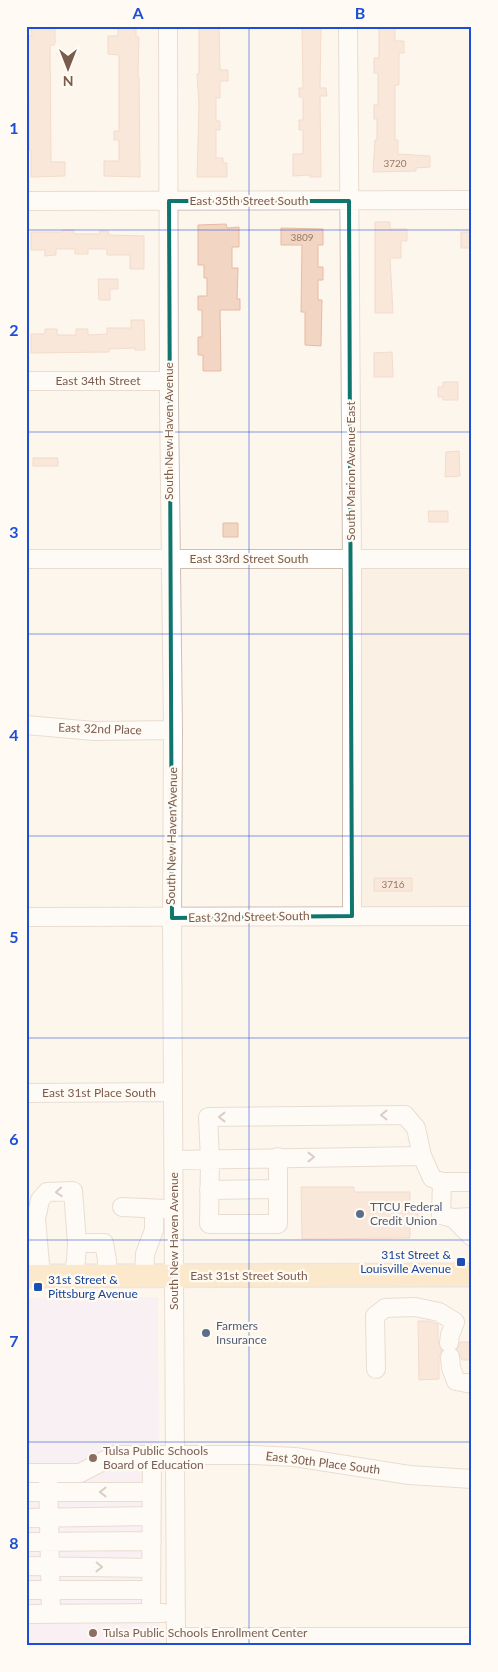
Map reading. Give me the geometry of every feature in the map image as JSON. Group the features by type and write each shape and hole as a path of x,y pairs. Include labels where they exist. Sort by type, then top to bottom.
{"main road":[{"name":"East 31st Street South","path":"32,1276 472,1275"}],"street":[{"name":"South New Haven Avenue","path":"168,26 169,381 174,730 172,1092 176,1642"},
{"name":"South Marion Avenue East","path":"348,26 352,559 352,916"},
{"name":"East 35th Street South","path":"26,201 472,200"},
{"name":"East 34th Street","path":"26,381 169,381"},
{"name":"East 33rd Street South","path":"26,558 472,559"},
{"name":"East 32nd Place","path":"26,725 94,731 174,730"},
{"name":"East 32nd Street South","path":"26,917 472,916"},
{"name":"East 31st Place South","path":"26,1093 172,1092"},
{"path":"278,1157 278,1224 209,1224 210,1159 208,1117 405,1115 416,1128 422,1156 432,1178 442,1182 472,1182"},
{"path":"173,1160 422,1156"},
{"path":"442,1182 442,1215 453,1218 472,1217"},
{"path":"209,1190 278,1189"},
{"path":"32,1276 36,1220 40,1200 47,1192 73,1191 76,1243 76,1260 73,1276"},
{"path":"122,1207 174,1208"},
{"path":"144,1276 145,1254 154,1230 154,1209"},
{"path":"453,1218 472,1237"},
{"path":"26,1240 32,1276"},
{"path":"76,1243 104,1243 108,1260 107,1276"},
{"path":"376,1369 375,1316 385,1308 415,1307 439,1312 463,1322 450,1335 451,1368 456,1381 472,1384"},
{"name":"East 30th Place South","path":"26,1473 80,1473 115,1455 253,1455 295,1458 409,1475 472,1480"},
{"path":"151,1613 152,1455"},
{"path":"48,1473 51,1614"},
{"path":"26,1492 152,1492"},
{"path":"26,1518 152,1516"},
{"path":"26,1542 152,1541"},
{"path":"26,1566 151,1568"},
{"path":"26,1590 151,1590"},
{"path":"26,1614 176,1613"},
{"path":"176,1642 472,1637"}],"highlighted area":[{"path":"169,201 349,201 352,916 172,918"}],"shaded area":[{"path":"358,567 472,567 472,908 359,908"},
{"name":"Tulsa Public Schools Board of Education","path":"158,1297 160,1646 26,1646 26,1298"}],"building":[{"path":"199,26 219,26 220,70 228,70 228,81 220,81 220,98 216,98 216,121 220,121 220,130 216,130 216,158 223,158 223,163 227,163 227,177 197,177"},
{"path":"302,26 321,26 320,88 326,88 327,96 320,96 321,177 310,177 310,175 293,176 293,154 303,154 303,130 299,130 299,120 303,120 303,97 299,97 299,88 303,88"},
{"path":"379,26 395,26 395,41 404,41 404,53 399,53 399,85 395,85 395,140 398,140 398,154 430,156 430,167 416,168 416,171 373,172 375,140 377,140 377,119 374,119 374,105 378,105 378,73 374,73 374,58 379,58"},
{"path":"31,27 55,27 55,45 50,45 51,162 65,162 65,176 31,177 28,36 32,36"},
{"path":"118,27 136,27 136,37 139,37 140,177 104,176 104,161 119,161 119,140 114,140 114,131 119,131 119,55 108,54 108,36 118,36"},
{"path":"375,222 390,222 390,229 407,229 407,241 401,241 401,258 390,258 393,313 375,313"},
{"path":"226,224 227,228 239,227 239,247 232,247 232,268 238,268 237,299 240,299 240,310 220,310 221,371 203,371 203,355 198,355 198,337 202,337 202,310 198,310 198,296 207,296 207,278 204,278 204,265 198,265 198,225"},
{"path":"281,228 323,229 323,245 318,245 318,267 323,267 323,280 318,280 318,300 322,300 321,346 305,345 305,312 301,312 302,245 281,245"},
{"path":"62,230 74,230 74,234 100,234 99,231 108,231 109,235 144,236 144,269 130,269 130,255 107,255 107,249 88,249 88,254 75,254 75,249 56,249 56,255 45,256 45,250 31,250 31,232 62,232"},
{"path":"461,232 472,232 472,248 461,248"},
{"path":"98,279 118,279 118,289 110,289 110,300 99,300"},
{"path":"131,320 144,320 145,350 135,350 135,348 109,349 109,352 31,353 31,334 45,334 45,329 57,329 57,335 76,335 76,329 88,329 88,335 107,334 107,328 131,328"},
{"path":"392,352 393,377 374,377 374,353"},
{"path":"443,382 458,382 458,400 443,400 443,397 438,397 438,387 443,387"},
{"path":"459,451 460,476 445,477 446,452"},
{"path":"33,458 58,458 58,466 33,466"},
{"path":"428,511 448,511 448,522 429,522"},
{"path":"223,523 238,523 238,537 223,537"},
{"path":"374,878 412,878 412,891 374,891"},
{"name":"TTCU Federal Credit Union","path":"301,1187 354,1187 354,1192 410,1192 410,1207 418,1207 418,1221 410,1221 410,1238 302,1239"},
{"path":"418,1321 438,1324 438,1342 442,1351 439,1357 439,1379 419,1380"},
{"path":"460,1342 472,1342 472,1360 462,1360 457,1350"}],"place":[{"name":"TTCU Federal Credit Union","path":"360,1214"},
{"name":"31st Street & Louisville Avenue","path":"461,1262"},
{"name":"31st Street & Pittsburg Avenue","path":"38,1287"},
{"name":"Farmers Insurance","path":"206,1333"},
{"name":"Tulsa Public Schools Board of Education","path":"93,1458"},
{"name":"Tulsa Public Schools Enrollment Center","path":"93,1633"}]}
